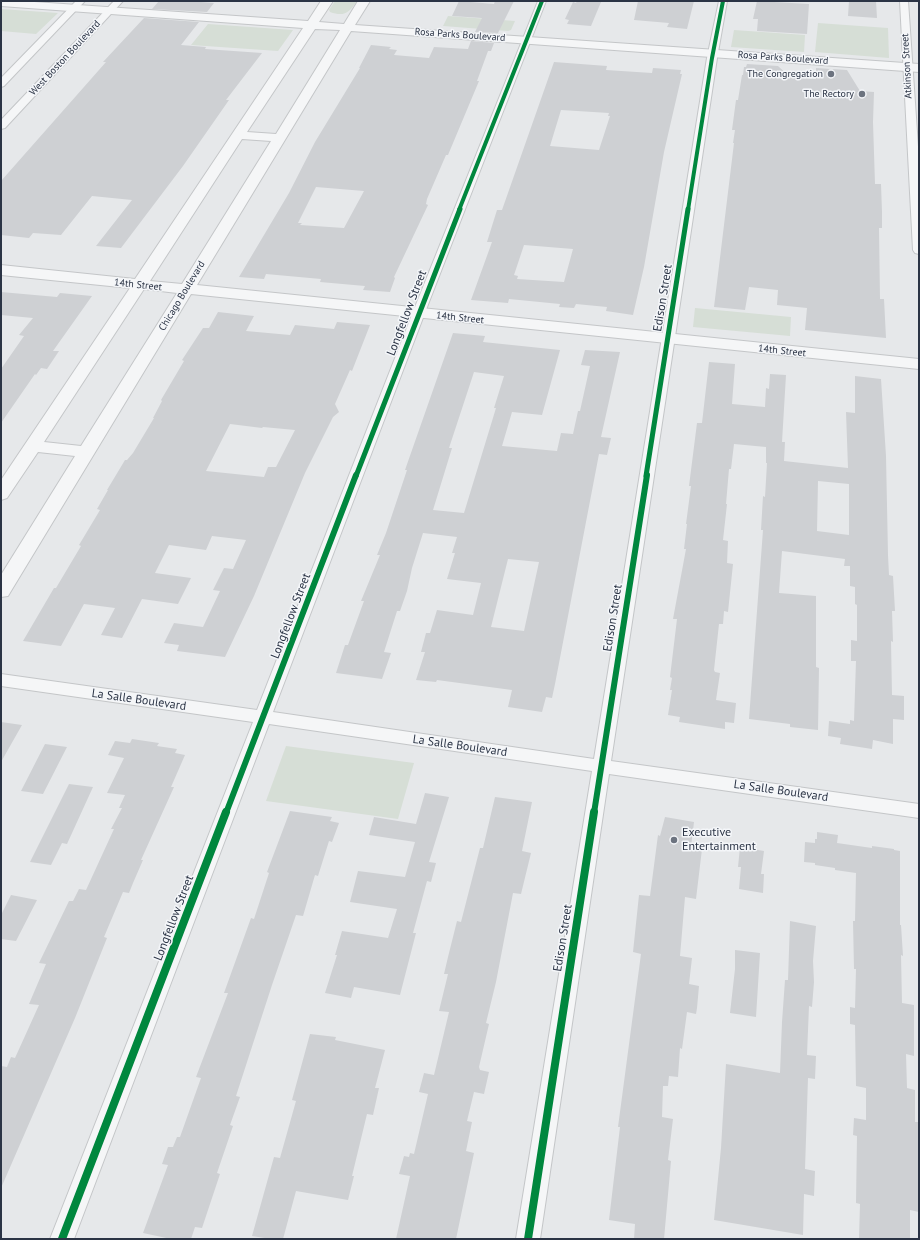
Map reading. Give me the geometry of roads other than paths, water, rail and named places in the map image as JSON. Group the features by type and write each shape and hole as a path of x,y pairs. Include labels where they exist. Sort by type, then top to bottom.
{"street":[{"name":"West Boston Boulevard","path":"1,126 6,115 119,1"},
{"name":"Chicago Boulevard","path":"1,591 278,138 364,1"},
{"name":"Longfellow Street","path":"62,1239 525,40 542,1"},
{"name":"Edison Street","path":"528,1239 667,340 713,53 723,1"},
{"name":"Atkinson Street","path":"904,1 913,67 919,250"},
{"name":"Rosa Parks Boulevard","path":"1,3 78,4 110,10 913,67"},
{"path":"1,84 78,4"},
{"path":"1,494 324,6 347,27"},
{"path":"302,38 323,35 347,27"},
{"path":"239,135 278,138"},
{"name":"14th Street","path":"1,270 667,340 919,364"},
{"path":"33,446 86,452"},
{"name":"La Salle Boulevard","path":"1,680 264,716 919,811"}],"place":[{"name":"The Congregation","path":"831,74"},
{"name":"The Rectory","path":"862,94"},
{"name":"Executive Entertainment","path":"674,840"}]}
